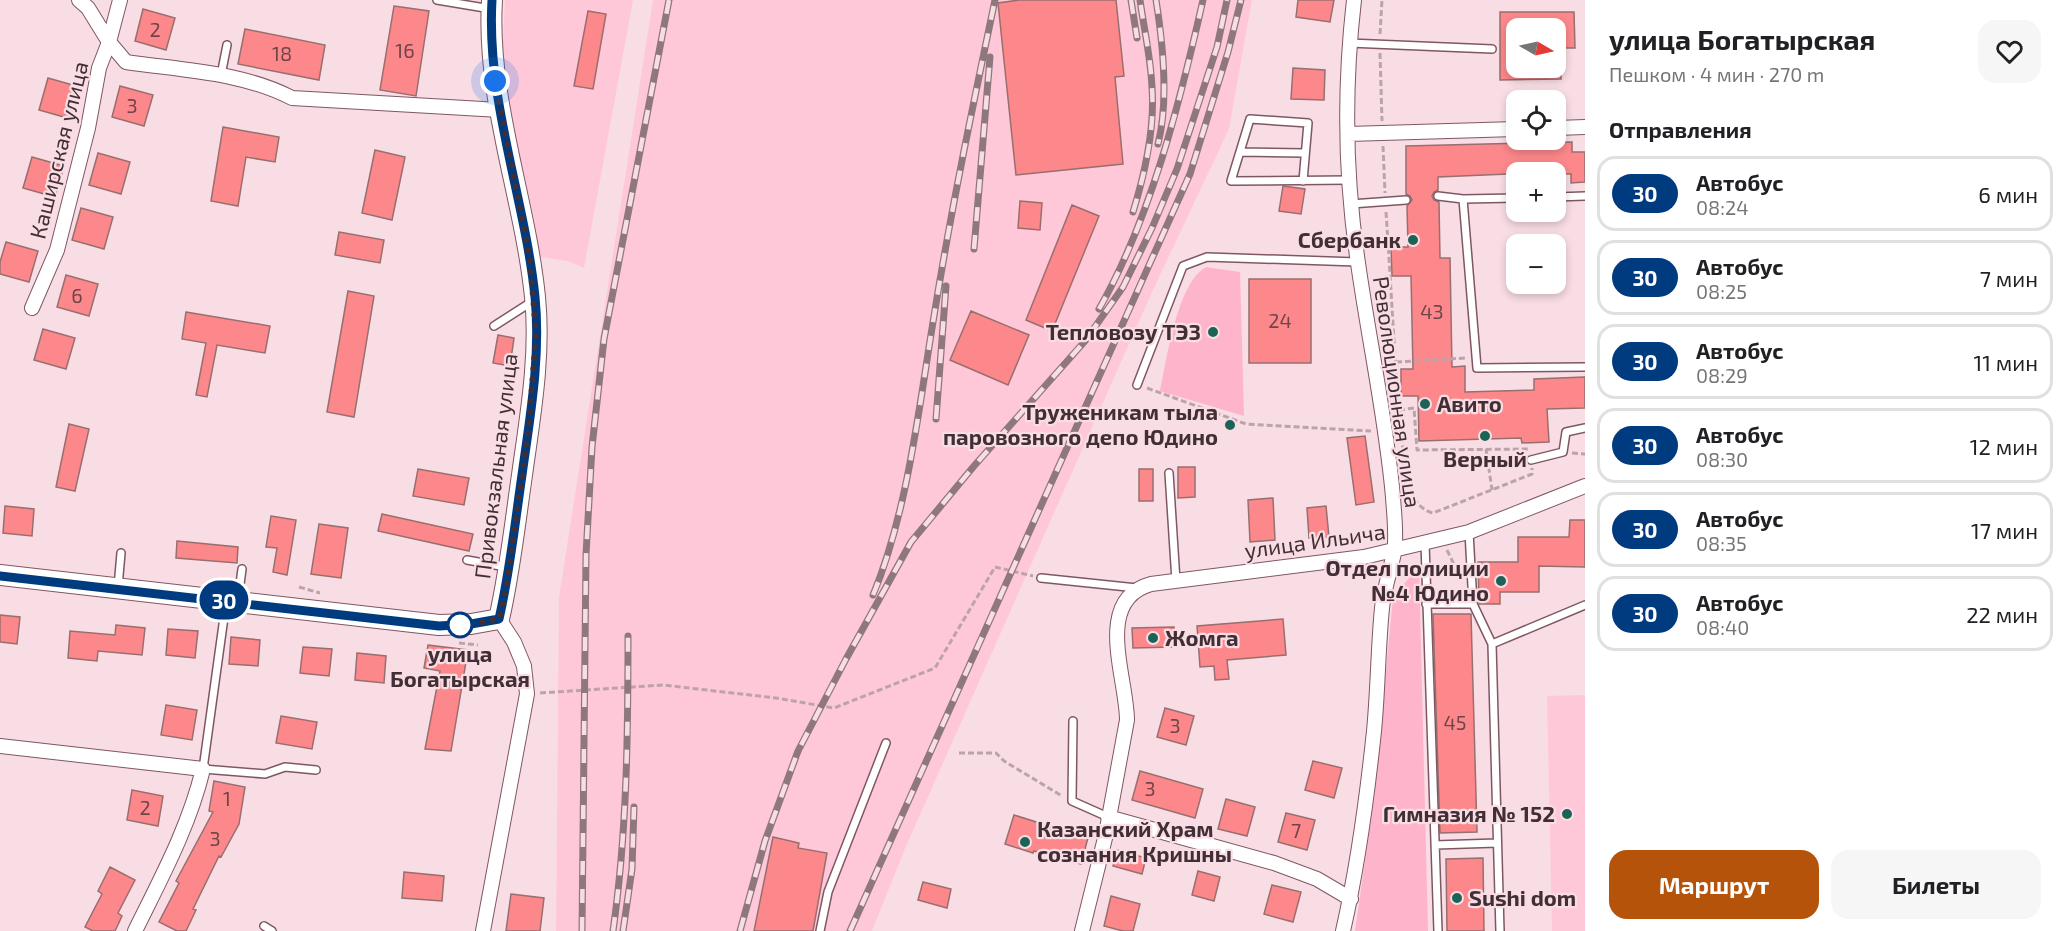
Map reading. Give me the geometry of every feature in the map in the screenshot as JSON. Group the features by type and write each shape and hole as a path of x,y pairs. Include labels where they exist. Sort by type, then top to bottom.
{"main road":[{"name":"Привокзальная улица","path":"491,4 495,81 530,260 536,334 533,381 509,567 499,619"},
{"path":"0,576 439,626 499,619"}],"street":[{"path":"79,0 88,8 109,42 126,62 221,76 274,89 292,98 500,110"},
{"name":"Каширская улица","path":"32,308 57,250 88,128 99,68 109,42 120,0"},
{"name":"Революционная улица","path":"1343,931 1351,899 1363,822 1374,730 1382,607 1386,580 1395,551 1393,498 1385,432 1357,262 1351,204 1348,134 1349,43 1354,0"},
{"path":"1566,128 1585,127"},
{"path":"1348,134 1506,129"},
{"name":"улица Ильича","path":"1138,588 1395,551 1469,532 1585,486"},
{"path":"1082,931 1106,834 1127,720 1127,705 1117,646 1119,612 1138,588"},
{"path":"483,931 528,694 524,666 514,642 499,619"},
{"path":"0,746 204,770 182,836 135,931"},
{"path":"1108,817 1274,863 1317,879 1351,899"}],"lane":[{"path":"437,0 491,4"},
{"path":"1349,43 1492,49"},
{"path":"221,76 227,45"},
{"path":"1303,181 1308,123 1250,119 1231,181 1303,181 1350,180"},
{"path":"1240,152 1304,153"},
{"path":"1438,196 1464,199 1506,198"},
{"path":"1566,197 1585,196"},
{"path":"1464,199 1477,368 1585,367"},
{"path":"1351,204 1406,200"},
{"path":"1137,385 1183,266 1207,257 1357,262"},
{"path":"494,327 535,300"},
{"path":"1531,460 1563,452 1566,432 1585,428"},
{"path":"1169,473 1176,581"},
{"path":"1469,532 1473,604 1492,644 1500,931"},
{"path":"1425,543 1438,931"},
{"path":"118,588 121,553"},
{"path":"467,560 509,567"},
{"path":"242,569 232,601 204,770 266,774 285,767 316,770"},
{"name":"улица Ильича","path":"1041,578 1138,588"},
{"path":"1426,603 1473,604"},
{"path":"1492,644 1585,605"},
{"path":"1073,721 1072,801 1108,817"},
{"path":"820,931 828,892 886,743"},
{"path":"1435,845 1497,843"},
{"path":"264,926 272,931"}],"path":[{"path":"1382,0 1379,43 1385,202 1399,410 1410,486 1418,504 1427,512 1433,513 1532,474 1530,449 1417,450 1414,408 1399,410"},
{"path":"1396,362 1476,358"},
{"path":"1137,385 1245,424 1385,432"},
{"path":"1486,449 1492,490"},
{"path":"1563,452 1585,454"},
{"path":"528,694 663,685 776,698 834,708 935,668 995,567 1041,578"},
{"path":"958,753 996,753 1004,761 1072,801"}],"shaded area":[{"path":"505,0 633,0 584,268 568,261 539,257 502,63"},
{"path":"653,0 1252,0 1229,129 1153,290 907,844 872,931 556,931 559,597"},
{"path":"1206,267 1240,272 1244,416 1160,391 1170,342 1181,305 1196,276"},
{"path":"1419,566 1428,931 1355,931 1374,798 1393,597"},
{"name":"Гимназия № 152","path":"1585,695 1585,931 1552,931 1547,696"}],"building":[{"path":"1019,0 1116,0 1124,76 1115,77 1123,164 1016,175 998,3"},
{"path":"1298,0 1334,0 1330,22 1296,17"},
{"path":"394,6 429,11 416,96 380,90"},
{"path":"143,9 175,18 166,50 135,41"},
{"path":"588,11 606,14 593,89 574,86"},
{"path":"1500,12 1574,12 1575,48 1566,48 1566,18 1506,18 1506,78 1561,79 1500,80"},
{"path":"245,29 325,45 319,80 238,64"},
{"path":"1293,68 1325,70 1324,100 1291,99"},
{"path":"48,78 80,87 71,119 39,110"},
{"path":"120,86 153,95 144,126 112,117"},
{"path":"223,127 279,137 275,162 246,157 238,206 211,201"},
{"path":"1566,142 1572,142 1572,152 1585,152 1585,182 1571,183 1571,174 1566,174 1566,162 1506,162 1506,174 1438,177 1438,190 1432,196 1439,202 1440,258 1450,258 1452,367 1465,366 1465,392 1534,390 1534,379 1585,377 1585,408 1547,409 1549,442 1522,443 1521,438 1419,441 1418,396 1401,396 1401,369 1413,369 1411,276 1392,276 1391,247 1408,247 1407,206 1412,200 1406,194 1406,146 1506,144 1506,150 1566,150"},
{"path":"375,150 405,157 392,220 362,213"},
{"path":"98,153 130,162 121,194 89,185"},
{"path":"32,157 64,166 55,197 23,188"},
{"path":"1283,186 1305,189 1301,214 1279,211"},
{"path":"1020,201 1042,203 1040,230 1018,228"},
{"path":"1072,205 1099,216 1052,331 1026,320"},
{"path":"81,208 113,217 104,249 72,240"},
{"path":"339,232 384,240 380,263 335,255"},
{"path":"6,242 38,251 29,282 0,274 0,262"},
{"path":"66,275 98,284 89,316 57,307"},
{"path":"1249,279 1311,279 1311,363 1249,363"},
{"path":"348,291 374,296 354,417 327,412"},
{"path":"971,311 1029,335 1008,385 950,360"},
{"path":"186,312 270,326 265,353 217,345 207,397 196,395 206,343 182,339"},
{"path":"43,329 75,338 66,369 34,360"},
{"path":"498,335 514,338 510,366 493,363"},
{"path":"69,424 89,429 75,491 56,487"},
{"path":"1365,436 1374,502 1356,505 1347,438"},
{"path":"1178,467 1195,467 1195,497 1178,498"},
{"path":"418,469 469,478 464,505 413,496"},
{"path":"1139,469 1153,469 1153,501 1139,501"},
{"path":"1273,498 1275,540 1250,542 1248,500"},
{"path":"5,506 34,509 32,536 3,533"},
{"path":"1326,506 1329,537 1309,538 1307,508"},
{"path":"382,514 473,534 469,551 378,531"},
{"path":"271,516 296,520 287,575 273,572 277,548 266,547"},
{"path":"1570,520 1585,520 1585,567 1539,566 1539,592 1500,592 1500,604 1479,604 1478,562 1518,562 1518,537 1569,537"},
{"path":"319,524 348,528 341,578 311,574"},
{"path":"177,541 238,547 237,563 176,558"},
{"path":"1433,614 1471,614 1477,832 1440,833"},
{"path":"0,615 20,617 17,644 0,642"},
{"path":"1283,619 1286,655 1227,660 1229,679 1215,680 1214,666 1200,667 1197,626"},
{"path":"116,625 145,628 142,655 98,651 97,661 68,658 70,631 115,635"},
{"name":"Жомга","path":"1174,627 1174,647 1133,648 1132,628"},
{"path":"168,629 198,631 195,658 166,655"},
{"path":"231,637 260,640 258,666 229,664"},
{"path":"428,645 468,650 451,751 425,749 440,671 424,668"},
{"path":"303,647 332,649 329,676 300,673"},
{"path":"357,653 386,656 384,683 355,680"},
{"path":"166,705 197,710 192,740 161,735"},
{"path":"1165,708 1194,716 1186,745 1157,737"},
{"path":"281,716 317,722 312,749 276,743"},
{"path":"1313,761 1342,768 1334,798 1305,790"},
{"path":"1140,771 1203,789 1195,818 1132,800"},
{"path":"214,781 245,787 239,824 221,857 219,856 193,909 196,910 186,931 177,931 159,922 179,883 176,881 213,812 209,811"},
{"path":"132,790 163,796 158,826 127,820"},
{"path":"1226,799 1255,807 1247,836 1218,829"},
{"path":"1286,813 1315,820 1307,850 1278,842"},
{"path":"1014,815 1059,829 1060,827 1089,834 1081,864 1005,844"},
{"path":"773,837 799,843 798,848 827,853 813,931 754,931"},
{"path":"1117,850 1146,858 1142,874 1113,866"},
{"path":"1483,858 1484,931 1447,931 1446,859"},
{"path":"110,867 135,880 118,913 122,916 115,931 93,931 85,927 102,894 98,891"},
{"path":"1198,871 1220,877 1214,901 1192,895"},
{"path":"404,872 444,876 442,901 402,898"},
{"path":"923,882 951,889 947,908 918,900"},
{"path":"1272,885 1301,892 1293,922 1264,914"},
{"path":"511,894 544,898 540,931 506,931"},
{"path":"1111,896 1140,904 1133,931 1104,926"}],"railway":[{"path":"582,931 586,555 592,447 604,339 669,0"},
{"path":"873,595 885,563 904,494 948,237 995,0"},
{"path":"1131,0 1137,38"},
{"path":"1133,212 1148,151 1153,104 1140,0"},
{"path":"1156,0 1163,54 1164,91 1158,144"},
{"path":"1099,309 1134,237 1149,198 1174,119 1203,0"},
{"path":"740,931 765,841 798,751 911,542 974,466 1085,341 1123,287 1152,228 1177,169 1217,47 1227,0"},
{"path":"850,931 1190,174 1228,52 1241,0"},
{"path":"974,249 990,57"},
{"path":"936,419 946,286"},
{"path":"613,931 624,821 628,636"},
{"path":"623,931 632,869 634,807"}],"bus line":[{"name":"30","path":"0,576 439,626 499,619 506,590 529,425 536,334 530,260 495,81 492,53 492,0"}],"place":[{"name":"Сбербанк","path":"1413,240"},
{"name":"Тепловозу ТЭ3","path":"1213,332"},
{"name":"Авито","path":"1425,404"},
{"name":"Труженикам тыла паровозного депо Юдино","path":"1230,425"},
{"name":"Верный","path":"1485,436"},
{"name":"Отдел полиции №4 Юдино","path":"1501,581"},
{"name":"улица Богатырская","path":"460,625"},
{"name":"Жомга","path":"1153,638"},
{"name":"Гимназия № 152","path":"1567,814"},
{"name":"Казанский Храм сознания Кришны","path":"1025,842"},
{"name":"Sushi dom","path":"1457,898"}],"route":[{"path":"460,625 455,625 499,619 506,590 529,425 534,369 536,317 530,260 495,81"}]}
